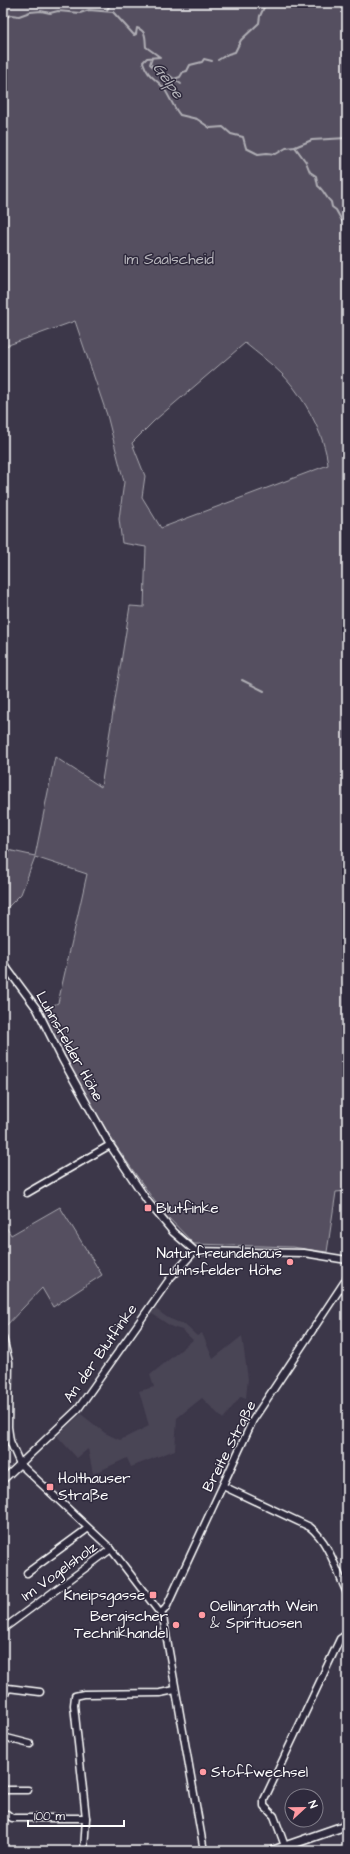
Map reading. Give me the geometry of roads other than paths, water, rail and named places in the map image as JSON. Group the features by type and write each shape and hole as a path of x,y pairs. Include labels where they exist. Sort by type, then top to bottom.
{"main road":[{"path":"272,1851 347,1824"}],"street":[{"name":"Luhnsfelder Höhe","path":"3,963 38,1009 62,1059 110,1145 162,1220 173,1232 195,1251"},
{"path":"27,1193 110,1145"},
{"path":"195,1251 304,1253 347,1260"},
{"name":"An der Blutfinke","path":"3,1480 78,1409 171,1276 195,1251"},
{"name":"Breite Straße","path":"162,1615 253,1420 347,1278"},
{"path":"3,1338 9,1362 8,1427 10,1441 20,1464 87,1529 111,1549 162,1615 204,1851"},
{"path":"223,1486 310,1527 316,1532 326,1549 347,1593"},
{"path":"27,1573 87,1529"},
{"name":"Im Vogelsholz","path":"3,1629 111,1549"},
{"path":"285,1846 274,1816 264,1806 264,1800 340,1639 347,1634"},
{"path":"3,1706 3,1698 8,1688 40,1692"},
{"path":"84,1851 86,1818 74,1705 75,1696 84,1694 160,1693 175,1690"},
{"path":"3,1737 30,1744"},
{"path":"3,1790 28,1790"},
{"path":"7,1814 12,1818 86,1818"}],"waterway":[{"path":"107,10 111,3"},
{"path":"218,60 235,52 241,40 259,23 260,16 266,3"},
{"name":"Gelpe","path":"3,18 11,15 19,16 30,12 41,11 50,13 58,11 80,13 89,10 113,12 134,35 136,34 137,28 140,29 144,33 146,47 160,57 147,58 143,62 149,74 163,87 180,115 197,119 210,128 223,127 231,134 243,137 246,148 258,154 276,154 286,148 295,147 312,140 347,138"},
{"path":"152,58 150,64 164,77 169,75 174,79 180,77 183,72 187,71 190,65 202,62 204,59 212,61"},
{"path":"174,79 181,84"},
{"path":"295,147 306,162 310,172 316,176 318,186 322,189 331,202 332,207 336,210 347,230"},
{"path":"242,680 264,691"}],"place":[{"name":"Blutfinke","path":"148,1208"},
{"name":"Naturfreundehaus Luhnsfelder Höhe","path":"290,1262"},
{"name":"Holthauser Straße","path":"50,1487"},
{"name":"Kneipsgasse","path":"153,1595"},
{"name":"Oellingrath Wein & Spirituosen","path":"202,1615"},
{"name":"Bergischer Technikhandel","path":"176,1625"},
{"name":"Stoffwechsel","path":"203,1772"}],"park label":[{"name":"Im Saalscheid","path":"169,259"}]}
